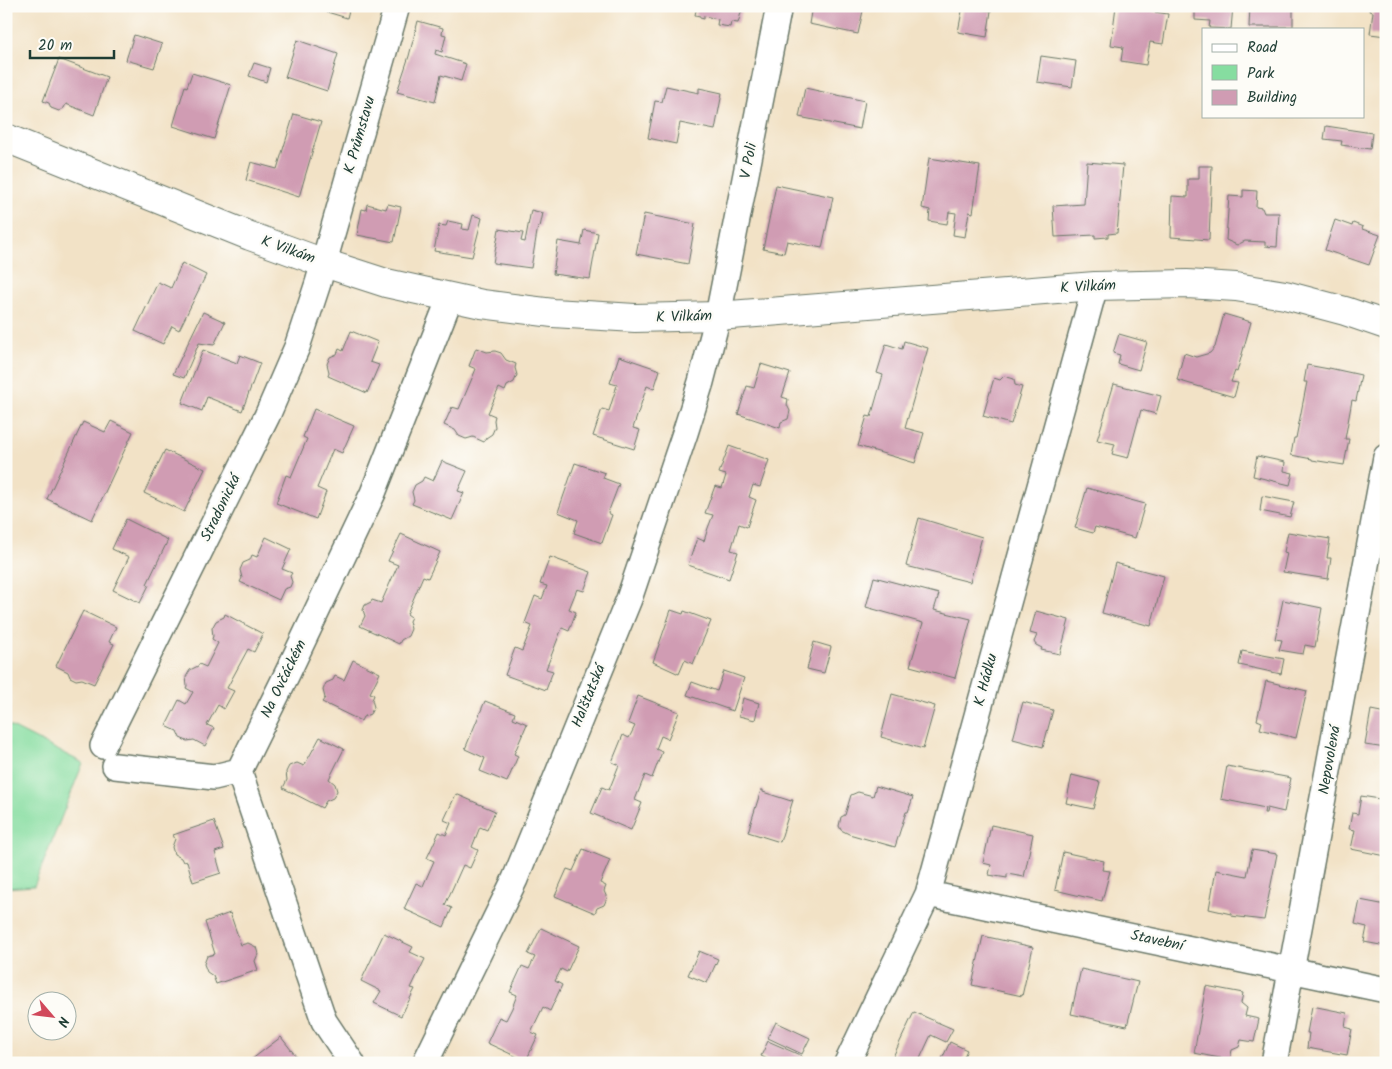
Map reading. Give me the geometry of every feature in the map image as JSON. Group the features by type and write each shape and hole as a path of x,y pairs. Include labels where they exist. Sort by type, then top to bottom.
{"street":[{"name":"K Průmstavu","path":"324,263 397,6"},
{"name":"V Poli","path":"718,316 779,6"},
{"name":"K Vilkám","path":"6,138 241,233 324,263 386,283 482,304 562,314 636,318 718,316 1095,286 1187,284 1236,287 1285,295 1345,311 1386,325"},
{"name":"Stradonická","path":"240,772 214,778 109,756 267,416 296,347 324,263"},
{"name":"K Hádku","path":"847,1063 928,894 1095,286"},
{"name":"Na Ovčáckém","path":"240,772 373,493 450,298"},
{"name":"Halštatská","path":"425,1063 515,878 629,599 685,433 701,382 718,316"},
{"name":"Nepovolená","path":"1274,1063 1386,458"},
{"path":"240,772 324,1020 352,1063"},
{"name":"Stavební","path":"928,894 1386,990"}],"green space":[{"path":"6,724 83,763 34,886 6,888"}],"building":[{"path":"307,6 350,6 347,18"},
{"path":"697,6 743,6 738,23 731,22 730,27 717,25 718,19 704,16 704,19 695,15"},
{"path":"812,6 864,6 858,34 809,24"},
{"path":"963,6 991,11 987,37 958,32"},
{"path":"1116,6 1152,11 1154,8 1154,12 1168,14 1163,44 1150,42 1146,65 1121,61 1123,47 1111,45"},
{"path":"1195,6 1233,6 1231,28 1209,28 1210,21 1195,20"},
{"path":"1250,6 1293,6 1293,27 1249,27"},
{"path":"1370,6 1386,6 1386,36 1370,34 1373,12 1369,11"},
{"path":"418,21 443,28 442,34 446,35 442,52 436,50 435,54 466,64 461,81 441,75 435,102 397,92"},
{"path":"134,35 162,44 154,68 126,60"},
{"path":"297,40 338,54 327,91 285,77"},
{"path":"1041,56 1076,61 1072,87 1037,82"},
{"path":"59,59 107,77 94,115 66,104 59,111 51,108 49,103 43,101"},
{"path":"254,63 270,68 266,82 249,76"},
{"path":"192,73 231,85 214,139 173,126 185,86 187,87"},
{"path":"666,86 699,93 699,88 722,93 715,130 680,123 676,144 648,138 655,101 662,102"},
{"path":"805,88 865,101 860,129 799,117"},
{"path":"294,114 321,122 299,197 246,180 251,162 277,169"},
{"path":"1326,126 1372,133 1370,149 1341,145 1342,141 1324,139"},
{"path":"929,158 980,166 973,213 969,212 965,237 953,235 956,213 949,212 947,224 929,221 930,210 922,208"},
{"path":"1087,162 1123,165 1117,233 1108,234 1108,237 1095,238 1095,235 1055,237 1053,206 1084,204"},
{"path":"1199,166 1212,166 1209,240 1171,237 1172,196 1188,197 1188,179 1199,179"},
{"path":"776,185 833,197 822,248 787,241 784,253 763,249"},
{"path":"1243,190 1257,191 1256,207 1262,208 1264,213 1279,213 1277,247 1265,246 1265,242 1245,241 1237,245 1226,240 1229,196 1243,197"},
{"path":"367,204 386,209 388,204 401,207 394,242 357,235 362,209 366,210"},
{"path":"531,210 543,213 540,227 538,226 531,268 493,263 499,229 523,233 521,241 525,242"},
{"path":"644,214 695,224 688,264 636,254"},
{"path":"473,215 482,218 472,257 434,251 439,225 446,226 448,221 463,224 462,229 469,230"},
{"path":"1335,220 1352,226 1353,223 1363,227 1362,229 1380,235 1369,265 1325,250"},
{"path":"584,230 598,233 590,279 553,274 558,241 581,245"},
{"path":"182,263 206,275 179,330 172,326 163,344 135,331 158,282 171,288"},
{"path":"203,312 225,322 214,345 199,343 184,378 173,374"},
{"path":"1224,314 1251,322 1237,372 1235,371 1231,382 1238,383 1234,397 1177,380 1184,353 1196,357 1210,353 1215,347"},
{"path":"351,331 378,342 370,362 379,365 367,393 328,376 327,364 330,357 337,354 339,349 343,351"},
{"path":"1119,334 1147,342 1139,370 1118,364 1120,355 1113,353"},
{"path":"904,341 928,348 905,428 924,433 915,463 858,446 867,416 871,417 883,375 877,373 886,344 902,349"},
{"path":"476,348 487,352 495,351 501,353 506,360 516,364 517,375 514,382 507,386 505,391 499,388 488,413 495,416 495,427 492,434 484,442 473,437 466,439 459,436 455,430 444,425 452,407 459,409 476,369 469,366"},
{"path":"203,350 237,363 240,355 260,363 242,411 207,397 202,411 182,403"},
{"path":"619,356 660,370 654,389 647,386 633,428 640,430 634,449 593,436 602,409 609,411 617,385 610,383"},
{"path":"761,364 790,373 782,397 788,399 787,405 790,411 788,419 781,422 780,428 738,414 747,386 754,388"},
{"path":"1307,365 1361,375 1356,401 1352,400 1345,439 1349,439 1344,465 1291,455 1307,382 1304,382"},
{"path":"1004,376 1014,379 1015,385 1022,387 1011,424 983,416 994,378 1000,380"},
{"path":"1114,384 1161,396 1156,414 1141,410 1128,458 1112,454 1115,444 1097,440"},
{"path":"314,409 354,426 342,453 333,449 317,488 326,492 316,519 276,503 286,475 291,477 307,439 303,437"},
{"path":"111,421 133,432 92,520 47,499 83,422 105,432"},
{"path":"729,446 769,460 760,487 753,485 749,497 756,500 747,527 739,524 731,550 738,552 729,579 688,565 697,538 704,541 713,515 705,513 715,486 722,488 726,475 719,473"},
{"path":"165,450 205,469 184,512 144,493"},
{"path":"1257,456 1285,462 1284,471 1293,473 1290,485 1253,476"},
{"path":"442,461 467,471 458,491 464,493 452,520 412,504 414,500 412,492 415,485 422,481 424,477 433,481"},
{"path":"575,463 605,473 603,478 619,484 608,513 612,515 602,543 574,533 578,520 558,512"},
{"path":"1087,488 1145,504 1135,538 1095,527 1093,533 1075,528"},
{"path":"1262,496 1294,502 1290,517 1260,511"},
{"path":"919,518 982,537 970,582 906,566"},
{"path":"126,519 168,540 140,603 113,590 129,557 112,549"},
{"path":"1288,532 1330,539 1327,558 1331,558 1328,579 1283,572 1287,553 1284,552"},
{"path":"401,534 440,552 428,578 423,576 407,614 411,617 409,621 411,629 408,636 401,640 399,644 360,626 365,616 363,610 365,605 372,600 381,603 398,565 388,561"},
{"path":"266,537 291,549 282,569 292,573 290,576 292,582 290,587 284,589 279,600 240,582 242,578 240,570 243,563 250,560 252,555 257,557"},
{"path":"550,557 591,572 584,591 577,589 569,609 576,612 569,631 562,628 546,669 553,671 546,690 505,675 515,648 522,651 532,626 525,623 535,596 542,599 547,586 540,584"},
{"path":"1115,563 1164,576 1151,626 1102,613"},
{"path":"874,577 939,594 934,610 971,619 955,678 910,666 923,623 866,607"},
{"path":"1283,600 1322,608 1315,647 1305,645 1303,654 1279,650 1282,640 1275,639"},
{"path":"671,610 683,614 684,611 711,621 693,664 685,660 679,674 653,662"},
{"path":"83,611 116,627 109,642 114,644 94,684 82,679 76,680 70,677 68,672 56,666"},
{"path":"1036,611 1069,620 1060,654 1041,650 1042,648 1034,642 1037,635 1030,633"},
{"path":"225,614 263,634 254,652 248,649 227,688 234,691 224,709 218,705 207,725 214,728 205,746 194,740 187,741 180,738 177,731 166,726 179,700 186,704 193,692 186,688 186,677 190,670 199,664 206,667 218,643 212,639 212,628 216,621 224,617"},
{"path":"814,642 831,647 824,673 807,669"},
{"path":"1242,651 1284,659 1281,674 1239,665"},
{"path":"353,660 380,673 370,693 374,695 372,700 374,707 370,714 363,717 361,721 322,702 325,698 323,690 326,683 333,680 335,676 344,680"},
{"path":"724,671 744,678 733,711 687,695 692,682 717,691"},
{"path":"1266,681 1307,691 1296,738 1260,729 1262,722 1257,720"},
{"path":"892,694 935,706 923,749 881,737"},
{"path":"638,696 679,712 668,739 661,736 656,749 662,752 652,778 645,775 635,800 642,803 631,830 591,813 602,787 609,790 619,765 612,762 623,735 629,738 635,726 628,723"},
{"path":"743,698 759,703 755,720 739,716"},
{"path":"485,701 515,713 513,718 527,724 514,754 518,756 507,782 480,771 485,758 465,749"},
{"path":"1023,702 1053,710 1043,747 1013,739"},
{"path":"1371,710 1386,713 1386,748 1365,745"},
{"path":"320,737 344,749 329,779 335,784 337,791 333,798 326,801 322,808 283,788 287,780 286,772 289,766 297,763 304,766"},
{"path":"1227,766 1291,778 1284,812 1267,808 1266,813 1264,813 1265,808 1221,799"},
{"path":"1072,775 1100,782 1093,809 1066,803"},
{"path":"876,786 913,797 908,812 906,812 895,847 849,834 841,830 839,826 841,817 845,815 851,795 858,792 873,796"},
{"path":"761,790 791,801 793,800 780,842 748,832"},
{"path":"456,794 495,811 487,830 480,827 472,847 478,850 470,868 463,865 445,905 452,908 444,927 404,909 416,883 423,886 434,861 427,858 439,832 446,835 451,823 444,820"},
{"path":"1361,796 1386,800 1386,856 1351,849 1355,830 1349,829 1352,813 1358,814"},
{"path":"214,821 224,849 215,852 221,873 193,882 187,861 183,862 181,858 174,854 172,847 175,839 173,835"},
{"path":"991,825 1033,834 1024,877 1007,874 1007,878 989,875 991,865 983,863"},
{"path":"583,849 610,860 600,883 606,886 604,891 607,898 604,905 597,908 595,913 555,896 567,869 573,871"},
{"path":"1252,850 1277,854 1264,920 1231,916 1231,914 1209,909 1216,870 1247,876"},
{"path":"1063,852 1104,861 1102,870 1110,871 1102,901 1055,890"},
{"path":"1360,900 1386,905 1386,946 1364,942 1367,927 1355,924"},
{"path":"230,913 241,945 248,943 256,947 258,954 255,961 258,970 216,984 213,976 207,972 204,964 207,956 215,954 205,922"},
{"path":"541,928 579,946 567,972 561,969 555,981 562,985 550,1011 543,1007 531,1032 538,1035 526,1061 487,1043 499,1017 506,1020 512,1008 517,995 510,992 522,966 529,969 535,957 528,954"},
{"path":"384,933 413,947 410,952 425,959 411,988 415,989 401,1016 374,1003 381,991 361,981"},
{"path":"983,936 1033,947 1022,996 972,985"},
{"path":"699,951 718,959 707,983 688,975"},
{"path":"1081,969 1138,982 1127,1026 1071,1014"},
{"path":"1206,986 1243,993 1241,1003 1247,1008 1245,1016 1259,1019 1254,1042 1241,1040 1239,1047 1232,1050 1230,1060 1194,1053"},
{"path":"1312,1006 1347,1013 1345,1027 1352,1029 1347,1055 1307,1048 1309,1033 1307,1033"},
{"path":"914,1012 953,1029 946,1042 931,1035 918,1063 895,1063 891,1061"},
{"path":"776,1022 810,1038 802,1054 768,1038"},
{"path":"281,1037 299,1060 296,1063 247,1063"},
{"path":"768,1041 802,1056 799,1063 775,1063 761,1056"},
{"path":"950,1042 967,1050 961,1063 940,1063"}]}
